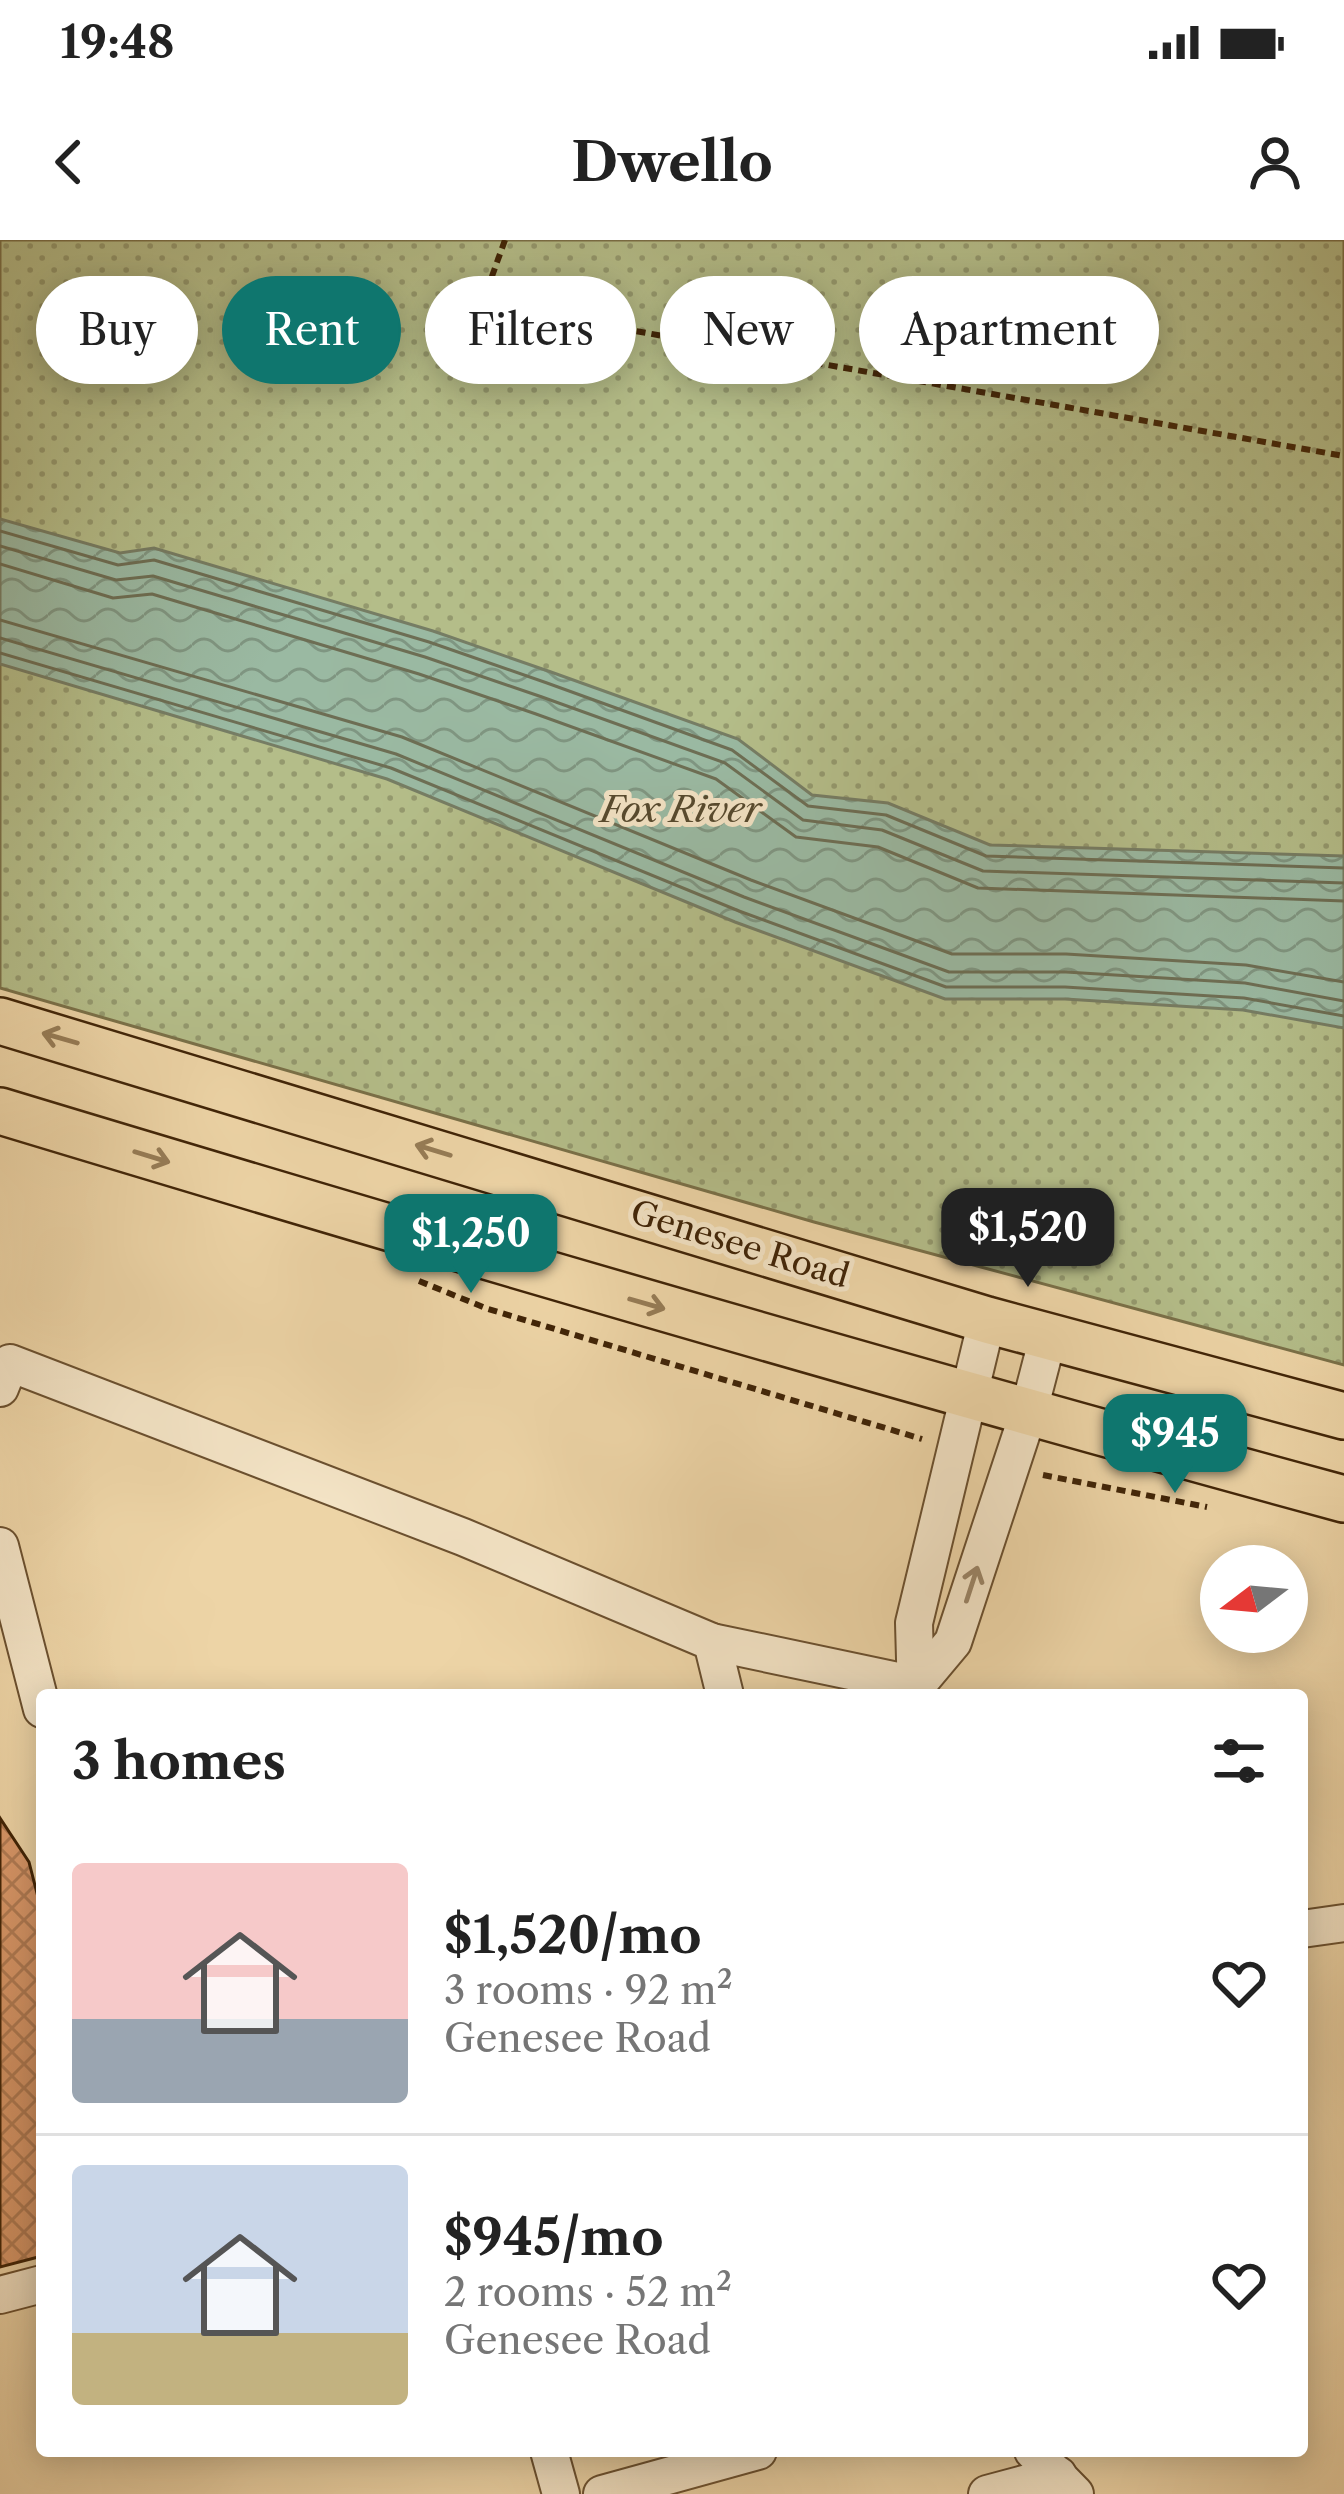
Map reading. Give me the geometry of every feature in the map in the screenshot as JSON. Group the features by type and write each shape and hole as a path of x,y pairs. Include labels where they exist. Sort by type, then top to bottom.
{"main road":[{"name":"Genesee Road","path":"0,1022 654,1216 987,1321 1344,1416"},
{"path":"0,1111 480,1256 1028,1414 1344,1499"}],"lane":[{"path":"916,1689 914,1623 987,1321"},
{"path":"917,1689 953,1642 1028,1414 1048,1337"},
{"path":"4,1370 463,1537 712,1642 912,1689"},
{"path":"0,1546 37,1689"},
{"path":"712,1642 724,1689"},
{"path":"1308,1928 1344,1923"},
{"path":"0,2295 36,2286"},
{"path":"550,2457 561,2494"},
{"path":"602,2494 736,2457"},
{"path":"993,2493 1055,2473"}],"path":[{"path":"505,240 482,304 1344,455"},
{"path":"403,1275 488,1309 883,1427"},
{"path":"1070,1483 1223,1509"}],"shaded area":[{"path":"0,240 1344,240 1344,1365 814,1222 0,988"}],"water":[{"name":"Fox River","path":"0,519 120,553 154,548 433,631 738,739 812,795 888,803 990,845 1344,856 1344,1028 1243,1010 1065,999 945,999 735,922 387,779 0,664"}],"building":[{"path":"0,1818 29,1862 36,1889 36,2258 0,2267"}]}
